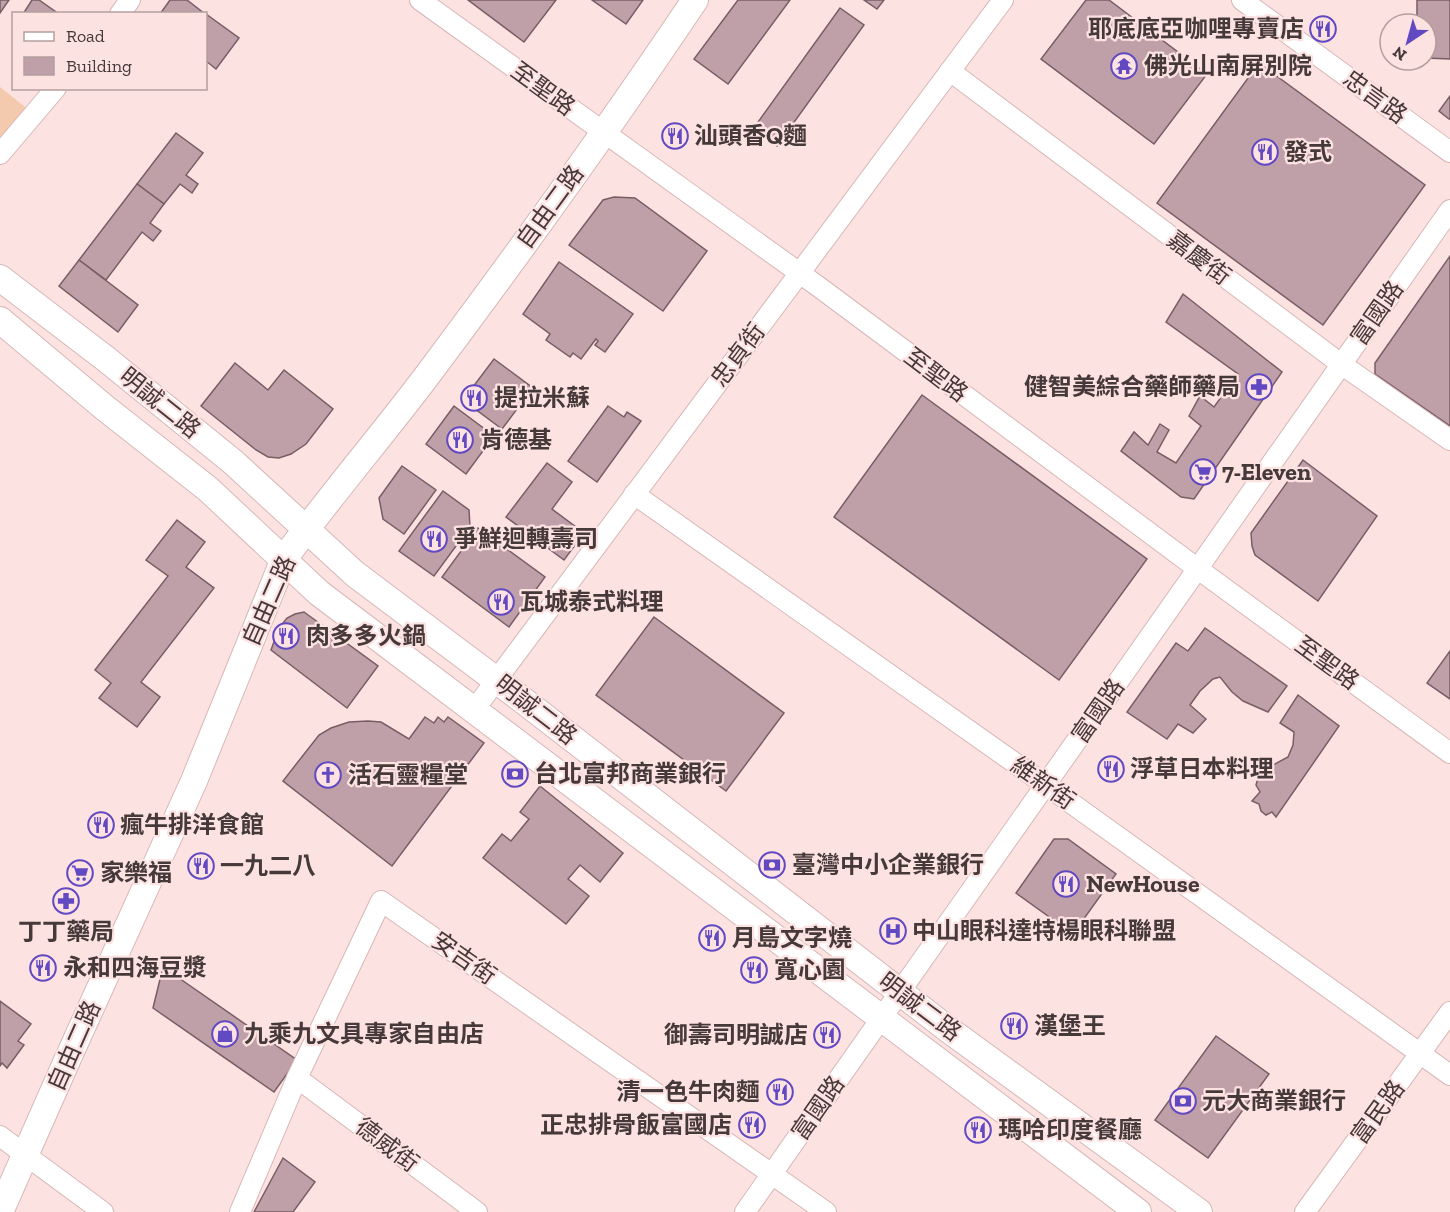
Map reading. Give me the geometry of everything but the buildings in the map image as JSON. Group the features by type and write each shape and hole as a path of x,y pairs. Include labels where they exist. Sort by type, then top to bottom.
{"street":[{"name":"至聖路","path":"420,0 799,273 1450,753"},
{"name":"自由二路","path":"0,1212 194,781 284,559 426,377 605,133 695,0"},
{"name":"忠貞街","path":"474,710 1003,0"},
{"name":"忠言路","path":"1242,0 1450,152"},
{"name":"嘉慶街","path":"950,71 1341,364 1450,440"},
{"path":"0,154 54,90"},
{"name":"富國路","path":"745,1212 1450,210"},
{"name":"明誠二路","path":"0,278 106,359 233,462 355,574 949,1030 1199,1212"},
{"name":"明誠二路","path":"0,320 105,408 208,489 319,593 1138,1212"},
{"name":"維新街","path":"634,494 1046,785 1450,1075"},
{"name":"安吉街","path":"240,1212 297,1078 381,901 826,1212"},
{"name":"富民路","path":"1305,1212 1450,1012"},
{"name":"德威街","path":"297,1078 477,1212"},
{"path":"0,1136 103,1212"}],"shaded area":[{"path":"0,87 34,114 0,154"}],"place":[{"name":"耶底底亞咖哩專賣店","path":"1323,29"},
{"name":"佛光山南屏別院","path":"1124,66"},
{"name":"汕頭香Q麵","path":"675,136"},
{"name":"發式","path":"1265,152"},
{"name":"健智美綜合藥師藥局","path":"1259,387"},
{"name":"提拉米蘇","path":"474,398"},
{"name":"肯德基","path":"460,440"},
{"name":"7-Eleven","path":"1203,472"},
{"name":"爭鮮迴轉壽司","path":"434,539"},
{"name":"瓦城泰式料理","path":"501,602"},
{"name":"肉多多火鍋","path":"286,636"},
{"name":"浮草日本料理","path":"1111,769"},
{"name":"台北富邦商業銀行","path":"515,774"},
{"name":"活石靈糧堂","path":"328,775"},
{"name":"瘋牛排洋食館","path":"101,825"},
{"name":"臺灣中小企業銀行","path":"772,865"},
{"name":"一九二八","path":"201,866"},
{"name":"家樂福","path":"80,873"},
{"name":"NewHouse","path":"1066,884"},
{"name":"丁丁藥局","path":"66,901"},
{"name":"中山眼科達特楊眼科聯盟","path":"893,931"},
{"name":"月島文字燒","path":"712,938"},
{"name":"永和四海豆漿","path":"43,968"},
{"name":"寬心園","path":"754,970"},
{"name":"漢堡王","path":"1014,1026"},
{"name":"九乘九文具專家自由店","path":"225,1034"},
{"name":"御壽司明誠店","path":"827,1035"},
{"name":"清一色牛肉麵","path":"780,1092"},
{"name":"元大商業銀行","path":"1183,1101"},
{"name":"正忠排骨飯富國店","path":"752,1125"},
{"name":"瑪哈印度餐廳","path":"978,1130"}]}
